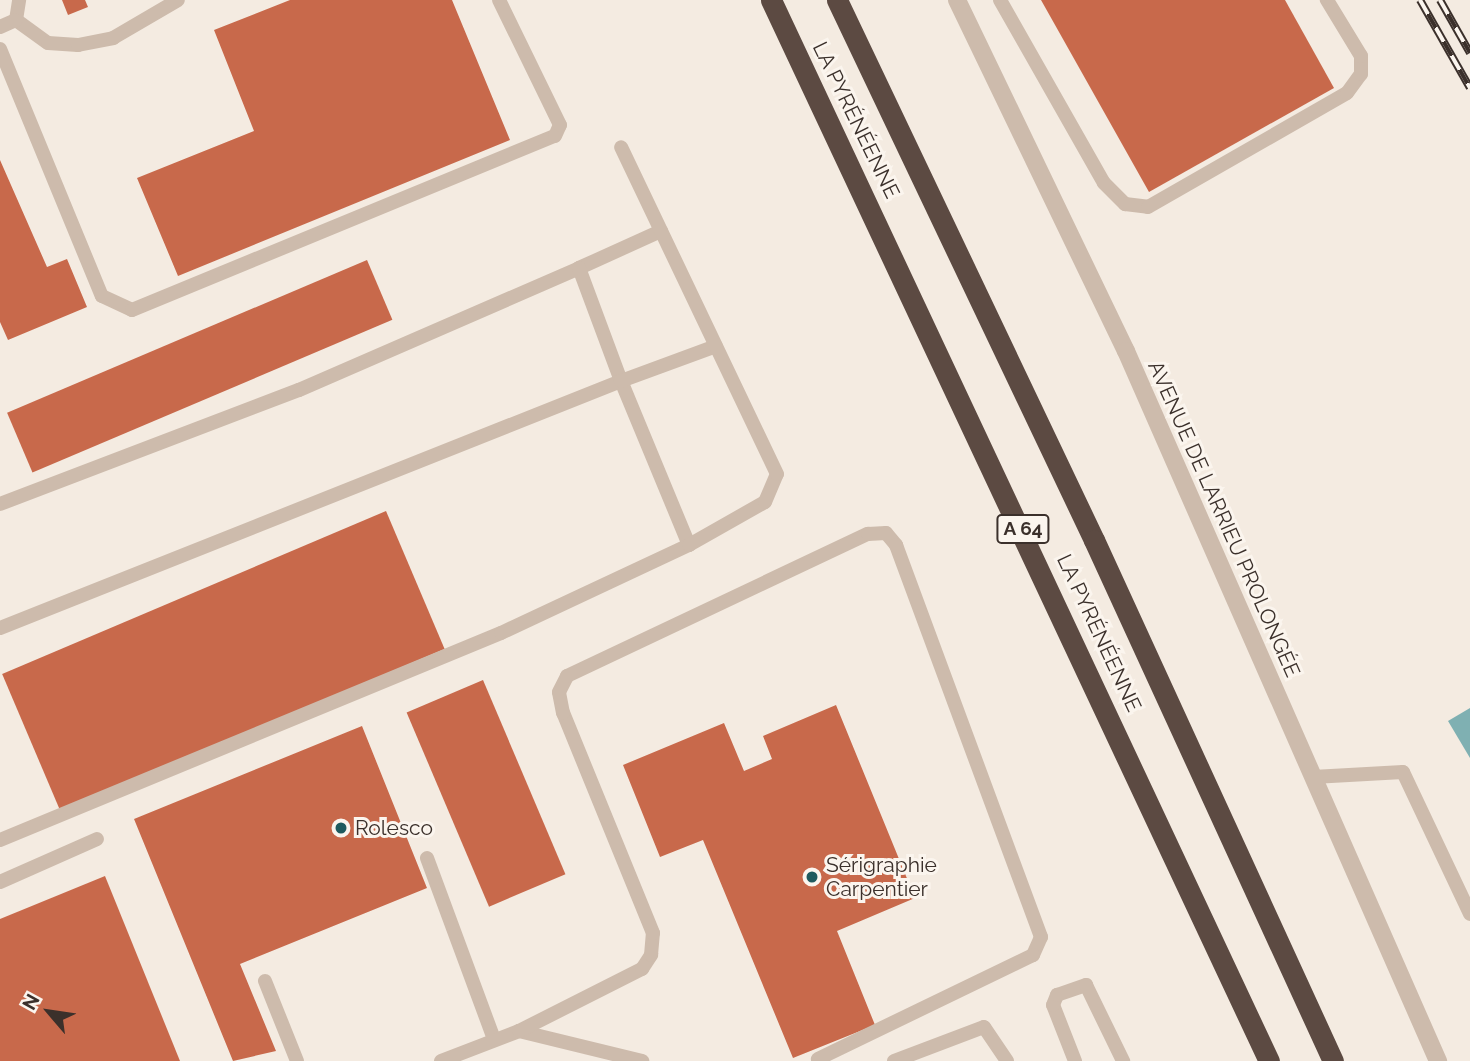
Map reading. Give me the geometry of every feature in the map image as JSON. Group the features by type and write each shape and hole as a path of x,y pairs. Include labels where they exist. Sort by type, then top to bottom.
{"highway":[{"name":"LA PYRÉNÉENNE","path":"771,0 1269,1061"},
{"name":"LA PYRÉNÉENNE","path":"837,0 1094,540 1333,1061"}],"street":[{"name":"AVENUE DE LARRIEU PROLONGÉE","path":"957,0 1126,351 1438,1061"}],"lane":[{"path":"16,20 19,0"},
{"path":"16,20 48,43 78,45 113,38 178,0"},
{"path":"0,48 102,296 132,310 555,136 560,124 499,0"},
{"path":"1000,0 1104,183 1125,204 1147,207 1347,93 1361,74 1361,56 1327,0"},
{"path":"0,27 16,20"},
{"path":"0,839 501,633 688,545 765,502 777,474 621,147"},
{"path":"0,504 299,390 661,231"},
{"path":"579,268 621,381 688,545"},
{"path":"0,628 716,345"},
{"path":"441,1061 519,1031 642,969 651,955 653,933 563,713 559,692 567,676 868,534 886,533 896,545 1041,937 1032,955 818,1059"},
{"path":"1312,776 1403,772 1470,914"},
{"path":"0,882 97,839"},
{"path":"427,858 494,1039"},
{"path":"265,981 297,1061"},
{"path":"1072,1060 1053,1005 1057,995 1086,985 1123,1061"},
{"path":"894,1061 984,1027 1006,1061"},
{"path":"519,1031 642,1061"}],"water":[{"path":"1470,708 1470,758 1448,721"}],"building":[{"path":"62,0 85,0 88,7 68,15"},
{"path":"290,0 452,0 510,140 178,276 137,178 254,131 214,30"},
{"path":"1041,0 1285,0 1334,88 1149,192"},
{"path":"0,160 47,267 67,259 87,307 8,340 0,322"},
{"path":"367,260 392,320 32,473 7,413"},
{"path":"386,511 445,649 61,812 2,674"},
{"path":"483,680 565,874 489,907 407,712"},
{"name":"Sérigraphie Carpentier","path":"836,705 915,898 837,931 875,1025 793,1058 703,840 660,857 623,765 724,723 744,771 772,759 763,736"},
{"path":"362,726 427,888 240,964 276,1051 233,1061 134,819"},
{"path":"105,876 180,1061 0,1061 0,919"}],"railway":[{"path":"1420,0 1470,88"},
{"path":"1440,0 1470,53"}],"place":[{"name":"Rolesco","path":"341,828"},
{"name":"Sérigraphie Carpentier","path":"812,877"}]}
